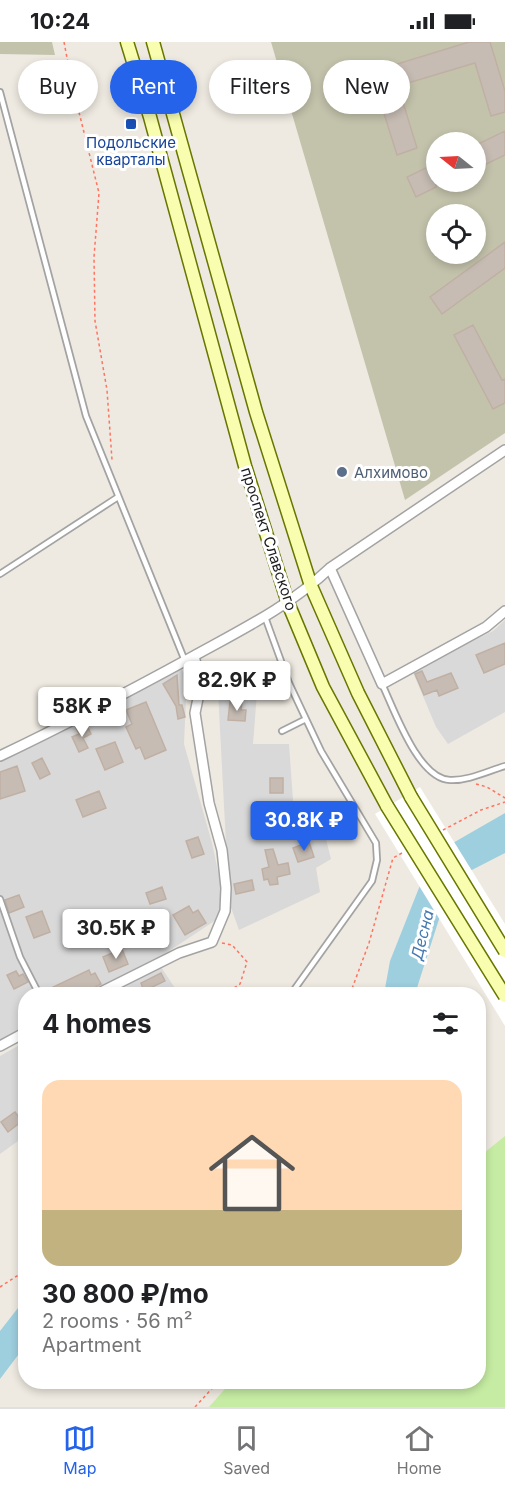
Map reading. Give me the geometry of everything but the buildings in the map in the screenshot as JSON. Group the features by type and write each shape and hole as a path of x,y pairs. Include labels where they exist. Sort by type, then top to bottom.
{"main road":[{"name":"проспект Славского","path":"127,42 150,117 245,466 288,603 323,687 387,806 505,996"},
{"name":"проспект Славского","path":"153,42 260,423 311,586 358,693 411,796 505,951"}],"street":[{"path":"0,756 94,711 265,617 311,586 330,568 505,450"},
{"path":"330,568 382,684 486,627 505,611"},
{"path":"111,987 178,953 212,942 225,911 226,888 222,850 209,803 195,713 201,684 190,658"},
{"path":"0,1046 18,1036"}],"lane":[{"path":"0,92 86,416 118,497 190,658"},
{"path":"0,574 118,497"},
{"path":"265,617 289,683 321,751 376,843 377,860 372,881 296,987"},
{"path":"262,694 289,683"},
{"path":"382,684 420,762 435,775 449,780 458,779 505,766"},
{"path":"282,731 306,719"},
{"path":"0,899 20,957 35,987"}],"path":[{"path":"64,42 99,193 94,257 94,321 107,390 112,464"},
{"path":"458,779 487,787 505,798"},
{"path":"442,831 481,810 505,802"},
{"path":"353,987 369,943 393,858 403,853"},
{"path":"212,942 232,945 247,962 240,984 236,987"},
{"path":"0,1287 18,1275"},
{"path":"195,1407 212,1389"}],"shaded area":[{"path":"0,42 52,42 55,55 0,54"},
{"path":"271,42 505,42 505,433 405,500 292,114 311,114 311,60 276,60"},
{"path":"505,620 505,712 448,744 436,727 412,670 493,631"},
{"path":"181,669 187,676 184,744 212,843 223,895 219,918 157,959 103,987 18,987 18,1032 0,1042 0,760 45,735"},
{"path":"218,691 257,693 253,744 289,744 294,814 320,815 331,859 316,868 320,892 239,930 229,902"},
{"path":"161,967 174,987 125,987"},
{"path":"18,1046 18,1141 0,1154 0,1056"}],"green space":[{"path":"505,1136 505,1407 209,1407 225,1389 486,1389 486,1151"}],"water":[{"name":"Десна","path":"505,813 505,853 468,872 441,913 417,987 385,987 390,961 432,855"},
{"path":"18,1308 18,1355 0,1379 0,1331"}],"pier":[{"path":"420,787 505,924 505,1026 486,995 486,987 481,987 375,814"}],"place":[{"name":"Подольские кварталы","path":"131,124"},
{"name":"Алхимово","path":"342,472"}]}
